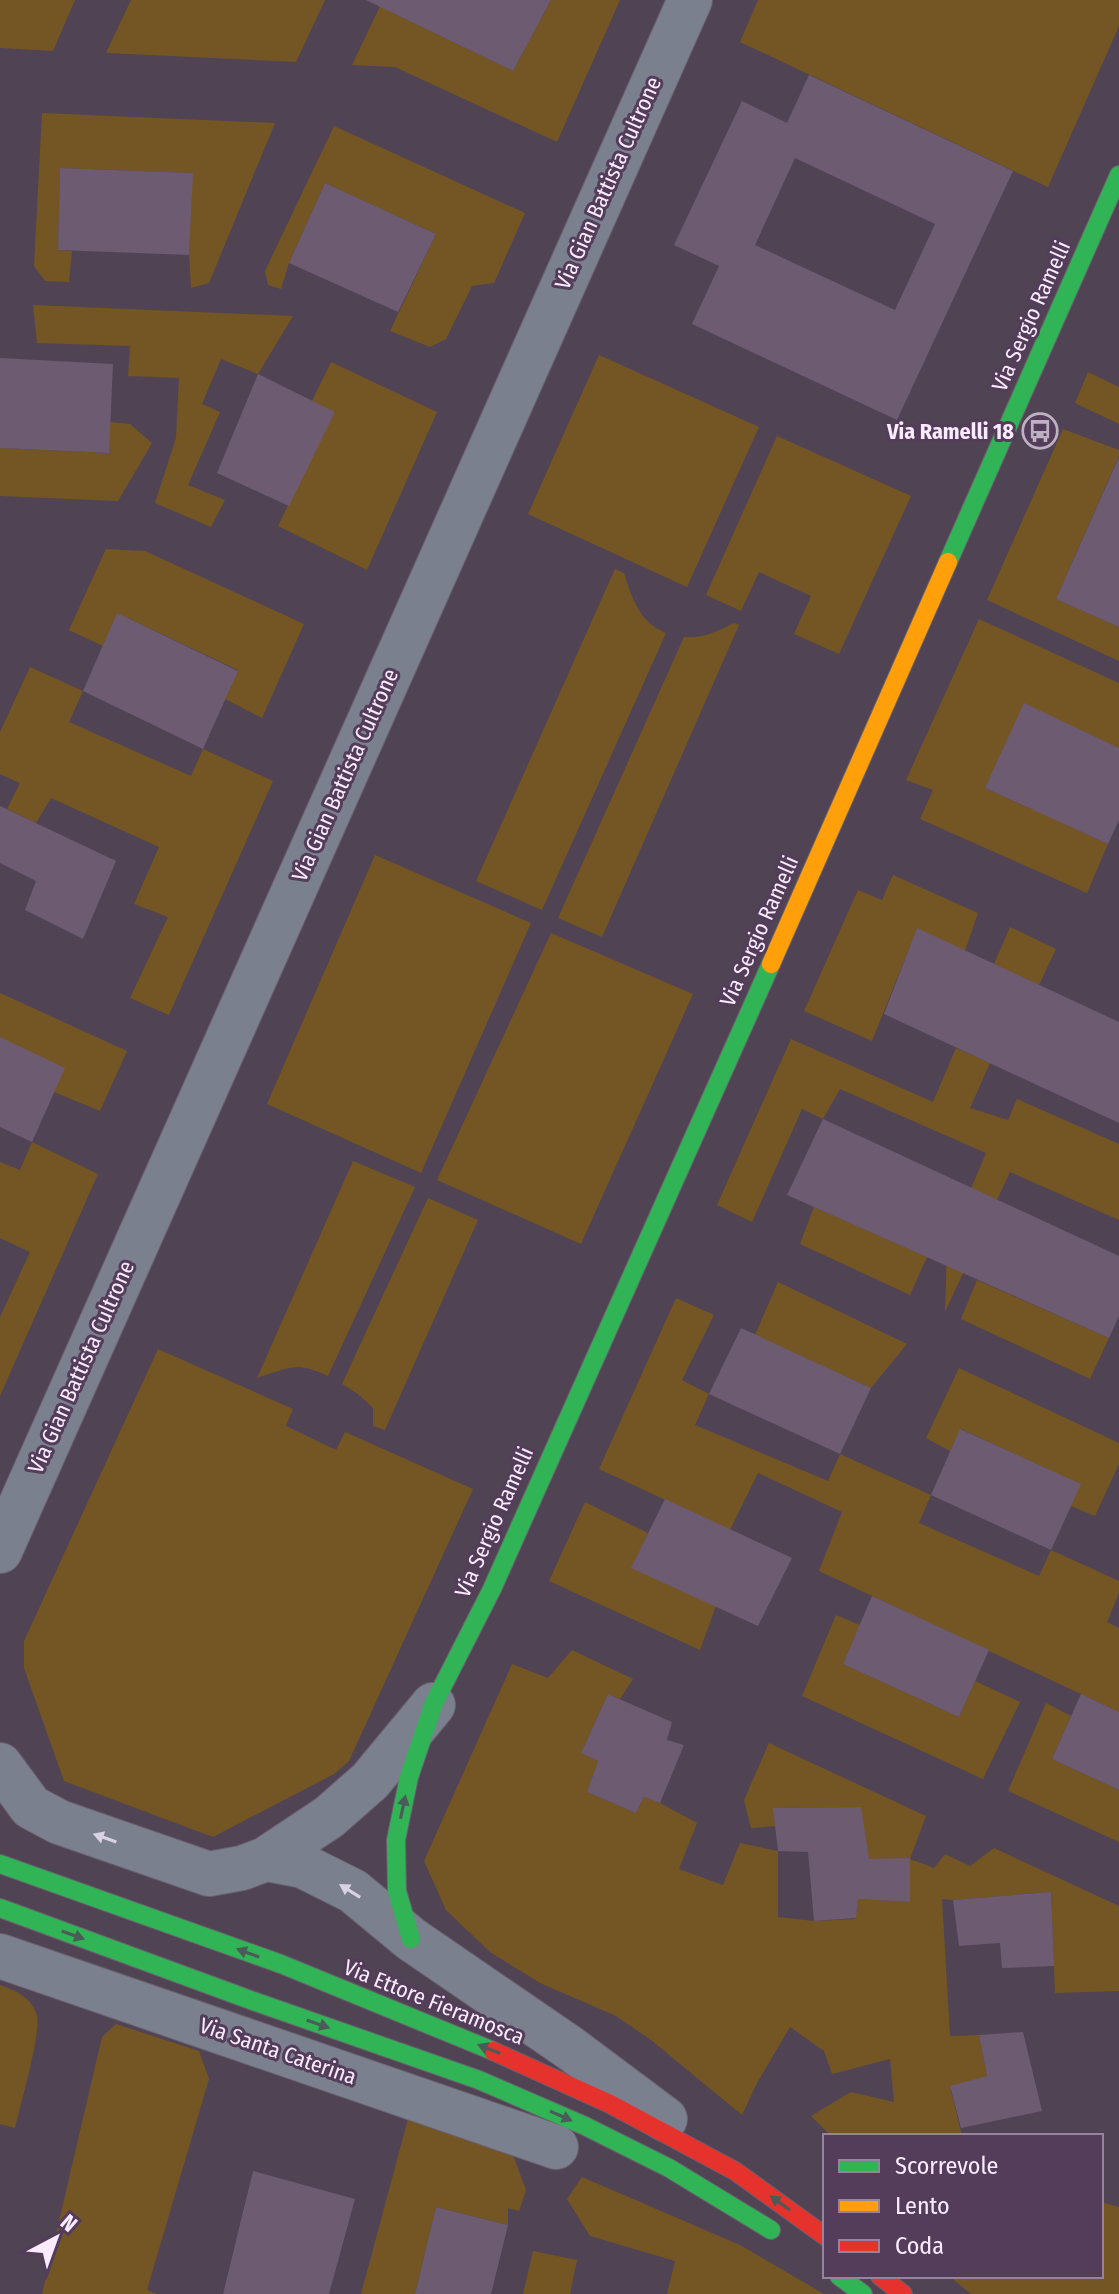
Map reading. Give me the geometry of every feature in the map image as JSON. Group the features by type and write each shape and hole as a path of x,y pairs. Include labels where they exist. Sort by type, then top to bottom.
{"street":[{"name":"Via Gian Battista Cultrone","path":"0,1551 690,0"},
{"name":"Via Sergio Ramelli","path":"411,1939 397,1891 396,1840 409,1777 434,1703 492,1589 1119,175"},
{"path":"0,1765 31,1807 59,1822 209,1874 242,1868 266,1859 329,1817 370,1781 434,1703"},
{"path":"266,1859 303,1866 353,1891 411,1939 570,2048 735,2171"},
{"name":"Via Ettore Fieramosca","path":"0,1864 281,1964 505,2056 610,2104 735,2171 823,2235"},
{"path":"0,1908 479,2080 585,2126 669,2168 787,2241"},
{"name":"Via Santa Caterina","path":"0,1956 556,2147"},
{"path":"842,2278 863,2294"},
{"path":"883,2278 903,2294"}],"shaded area":[{"path":"0,0 75,0 53,51 0,48"},
{"path":"131,0 325,0 296,62 106,53"},
{"path":"383,0 395,14 513,71 551,0 620,0 557,142 395,67 352,65"},
{"path":"758,0 1119,0 1119,26 1048,187 740,42"},
{"path":"42,113 275,123 209,283 191,288 192,173 60,168 58,250 72,251 69,282 45,281 34,266"},
{"path":"334,126 525,213 494,283 472,286 446,339 430,347 390,331 436,234 325,183 289,263 281,289 268,285 265,271"},
{"path":"33,305 293,316 258,374 221,359 202,404 220,412 188,485 225,500 211,527 155,503 176,438 179,378 128,376 130,346 37,343"},
{"path":"599,355 759,427 687,587 528,514"},
{"path":"331,362 437,412 367,570 278,526 334,412 312,401"},
{"path":"1088,372 1119,387 1119,424 1075,403"},
{"path":"110,422 130,424 152,443 118,501 0,496 0,448 108,453"},
{"path":"1063,429 1119,450 1056,599 1119,627 1119,661 987,600"},
{"path":"777,436 911,496 839,654 794,634 811,596 759,572 741,611 706,595"},
{"path":"106,549 145,551 304,624 262,718 225,699 238,670 117,613 103,646 69,630"},
{"path":"615,569 624,573 643,616 666,633 542,910 476,881"},
{"path":"979,619 1119,683 1119,748 1025,704 985,788 1031,809 1048,773 1079,786 1060,822 1108,844 1087,893 920,819 933,790 906,780"},
{"path":"734,623 739,625 602,937 558,918 684,637 704,636"},
{"path":"30,667 83,691 69,722 191,776 203,749 273,781 169,1015 130,998 168,917 134,904 159,847 51,798 36,823 7,809 20,783 0,774 0,732"},
{"path":"375,855 531,923 421,1173 267,1104"},
{"path":"893,875 978,913 965,951 917,929 872,1041 804,1011 858,890 882,900"},
{"path":"1010,927 1056,949 1039,985 994,964"},
{"path":"551,933 693,994 581,1244 437,1180"},
{"path":"0,993 127,1051 100,1111 54,1092 0,1037"},
{"path":"791,1039 933,1102 956,1048 990,1063 970,1108 1008,1120 1017,1099 1119,1144 1119,1220 1010,1172 945,1312 947,1246 986,1153 840,1089 823,1119 802,1109 752,1222 717,1205"},
{"path":"32,1142 98,1174 0,1396 0,1317 30,1252 0,1238 0,1162 20,1170"},
{"path":"353,1161 415,1187 328,1376 300,1367 257,1378"},
{"path":"428,1198 478,1220 385,1430 373,1426 373,1408 342,1384"},
{"path":"814,1207 927,1257 910,1295 800,1244"},
{"path":"977,1280 1109,1338 1090,1379 961,1319"},
{"path":"778,1282 907,1344 871,1388 755,1335"},
{"path":"676,1298 714,1315 682,1380 709,1394 695,1425 828,1481 840,1454 931,1495 919,1523 1039,1576 1051,1550 1119,1581 1119,1593 1107,1622 1119,1628 1119,1712 819,1571 842,1512 758,1473 730,1530 599,1469"},
{"path":"158,1349 293,1409 286,1426 336,1450 345,1432 473,1489 349,1761 334,1774 213,1837 64,1781 24,1668 24,1641"},
{"path":"959,1368 1119,1443 1119,1464 1095,1516 1071,1506 1080,1484 961,1429 950,1451 926,1438"},
{"path":"585,1502 648,1533 632,1568 716,1606 700,1650 549,1581"},
{"path":"836,1615 860,1625 843,1664 959,1717 975,1681 1020,1702 983,1779 802,1696"},
{"path":"572,1650 633,1679 620,1699 608,1694 581,1753 598,1761 587,1792 636,1813 644,1797 697,1823 679,1869 723,1885 740,1843 778,1851 778,1917 814,1921 855,1919 858,1899 910,1902 910,1859 934,1868 945,1854 970,1866 994,1848 1119,1906 1119,1991 1055,1993 1051,1892 942,1899 950,2036 979,2035 987,2076 950,2087 962,2134 829,2134 811,2116 851,2092 894,2102 890,2059 832,2074 824,2051 790,2027 742,2115 651,2040 616,2016 540,1983 490,1952 446,1910 424,1861 512,1664 548,1678"},
{"path":"1046,1703 1071,1716 1052,1759 1119,1790 1119,1842 1008,1791"},
{"path":"769,1743 926,1816 910,1859 869,1859 860,1807 774,1808 775,1826 751,1828 744,1800"},
{"path":"0,1985 27,2000 37,2016 33,2054 15,2128 0,2124"},
{"path":"116,2024 199,2051 209,2079 147,2290 157,2294 42,2294 102,2037"},
{"path":"408,2119 513,2155 526,2190 519,2211 508,2208 508,2225 436,2207 415,2294 361,2294"},
{"path":"582,2177 740,2245 824,2294 667,2294 675,2261 590,2236 567,2199"},
{"path":"1103,2203 1119,2207 1119,2294 971,2294 951,2278 1103,2278"},
{"path":"533,2251 577,2260 570,2294 523,2294"}],"building":[{"path":"366,0 551,0 513,71"},
{"path":"809,75 1013,171 897,420 692,324 719,266 674,245 742,101 787,123","holes":["795,158 935,224 895,310 755,245"]},
{"path":"60,168 193,173 189,255 58,250"},
{"path":"325,183 436,234 398,312 289,263"},
{"path":"0,358 113,364 109,453 0,448"},
{"path":"258,374 335,412 289,506 217,473"},
{"path":"1119,457 1119,627 1056,599"},
{"path":"117,613 238,671 203,749 83,691"},
{"path":"1024,703 1119,748 1119,820 1108,844 985,788"},
{"path":"0,806 116,861 83,939 25,910 36,881 0,863"},
{"path":"917,928 1119,1022 1119,1123 884,1014"},
{"path":"0,1037 65,1068 32,1142 0,1127"},
{"path":"823,1119 1119,1256 1119,1316 1109,1338 787,1195"},
{"path":"741,1328 871,1388 840,1454 709,1394"},
{"path":"960,1429 1081,1484 1051,1550 931,1495"},
{"path":"665,1499 792,1558 758,1626 631,1568"},
{"path":"872,1596 989,1650 959,1717 843,1664"},
{"path":"608,1694 672,1722 667,1740 684,1745 660,1803 644,1797 636,1813 587,1792 598,1761 581,1753"},
{"path":"1081,1694 1119,1712 1119,1790 1052,1759"},
{"path":"861,1807 869,1859 910,1858 910,1902 858,1899 856,1918 814,1921 808,1852 778,1851 773,1808"},
{"path":"1051,1892 1054,1966 1002,1968 1000,1943 959,1946 953,1900"},
{"path":"1023,2032 1042,2111 961,2128 950,2086 987,2076 979,2035"},
{"path":"253,2171 355,2199 329,2294 223,2294"},
{"path":"436,2207 508,2225 491,2294 415,2294"}],"traffic: fast":[{"path":"948,562 1119,175"},
{"path":"411,1939 397,1891 396,1840 409,1777 434,1703 492,1589 771,964"},
{"path":"0,1864 281,1964 493,2051"},
{"path":"0,1908 479,2080 585,2126 669,2168 771,2230"},
{"path":"842,2278 863,2294"}],"traffic: slow":[{"path":"771,964 948,562"}],"traffic: jam":[{"path":"493,2051 610,2104 735,2171 823,2235"},
{"path":"883,2278 903,2294"}],"place":[{"name":"Via Ramelli 18","path":"1040,431"}]}
